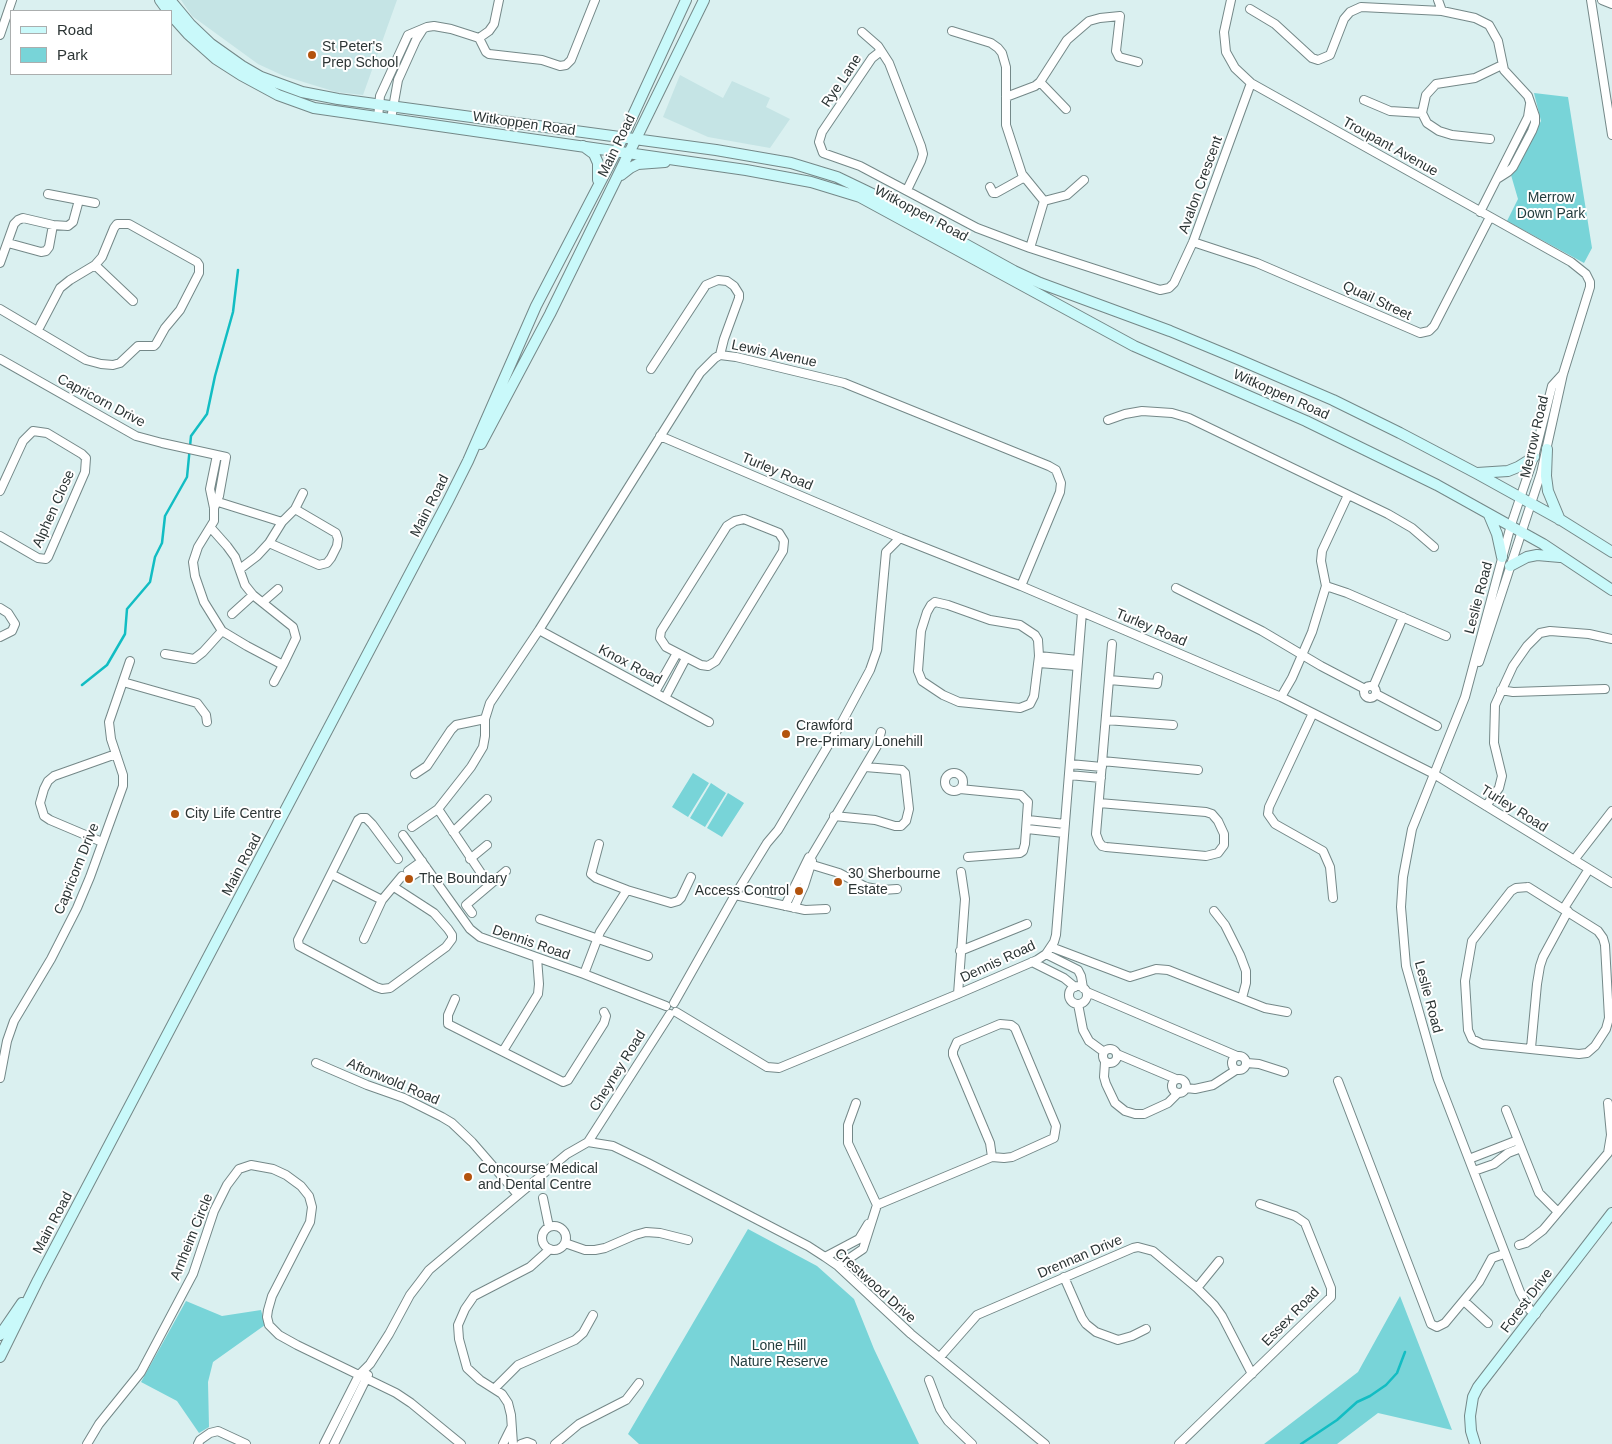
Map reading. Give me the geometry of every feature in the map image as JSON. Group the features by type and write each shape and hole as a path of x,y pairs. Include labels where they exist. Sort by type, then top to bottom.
{"main road":[{"name":"Witkoppen Road","path":"170,0 190,24 211,44 297,102 314,108 689,161 811,182 860,197 1134,346 1375,453 1438,485 1489,515 1523,532 1612,590"},
{"name":"Main Road","path":"0,1357 38,1280 204,968 468,461 536,306 616,150 686,0"},
{"name":"Main Road","path":"468,461 488,433 550,314 704,0"},
{"name":"Witkoppen Road","path":"172,16 188,34 216,59 254,83 280,90 392,107 636,138 791,163 837,177 887,201 1023,275 1249,363 1333,400 1476,473 1561,520 1612,552"},
{"path":"582,146 594,154 598,162 599,173 596,188"},
{"path":"618,178 638,164 689,161"},
{"path":"1547,449 1546,485 1549,496 1561,520"},
{"path":"1476,473 1508,471 1534,457"},
{"path":"1489,515 1497,534 1502,557"},
{"path":"1510,566 1528,556 1564,557"},
{"name":"Forest Drive","path":"1475,1444 1470,1425 1473,1397 1478,1387 1612,1213"},
{"name":"Main Road","path":"0,1335 38,1280"},
{"path":"1471,1410 1482,1444"}],"street":[{"path":"0,35 14,0"},
{"path":"480,38 490,31 494,24 499,0"},
{"path":"378,118 380,96 408,35 434,26 451,29 480,38 486,52 489,54 542,60 563,66 571,60 595,0"},
{"name":"Troupant Avenue","path":"1231,0 1224,32 1226,52 1235,68 1251,84 1572,262 1586,274 1590,287"},
{"path":"1355,0 1360,7"},
{"path":"1438,0 1442,11"},
{"path":"1591,0 1612,135"},
{"path":"1602,0 1612,4"},
{"path":"1250,9 1275,24 1312,58 1318,60 1330,55 1344,19 1350,12 1360,7 1442,11 1475,18 1489,25 1498,41 1504,70 1528,96 1535,116 1535,123 1513,167 1497,179 1480,212"},
{"path":"1006,96 1035,86 1040,82 1067,40 1089,21 1100,18 1120,16 1116,52 1119,57 1138,62"},
{"path":"391,119 398,80 416,40 424,28"},
{"path":"952,31 991,43 1002,53 1006,67 1006,125 1024,178 1044,201"},
{"path":"862,32 875,43 881,52"},
{"name":"Rye Lane","path":"907,190 921,161 922,150 889,64 881,52 872,58 822,132 820,146 823,154 860,166 977,228 1155,290 1166,290"},
{"path":"399,53 408,58"},
{"path":"1490,139 1452,135 1439,131 1427,123 1422,113 1426,95 1436,84 1475,78 1502,64"},
{"path":"1040,82 1066,109"},
{"name":"Avalon Crescent","path":"1166,290 1174,283 1194,242 1251,84"},
{"path":"1364,100 1390,111 1422,113"},
{"path":"990,187 995,193 1024,178"},
{"path":"1044,201 1067,195 1084,180"},
{"path":"48,194 95,203"},
{"path":"0,262 14,224 20,218 66,226 71,224 79,200"},
{"path":"1030,248 1044,201"},
{"name":"Quail Street","path":"1194,242 1257,263 1420,333 1429,331 1434,326 1490,217"},
{"path":"0,309 86,360 113,365 120,363 138,346 154,346 156,344 165,328 180,310 200,268 197,262 125,223 117,224 104,254 95,265 60,288 38,330"},
{"path":"8,244 42,252 46,251 49,247 53,225"},
{"path":"95,265 132,302"},
{"path":"651,369 706,285 718,280 727,281 734,286 739,298 720,355"},
{"name":"Merrow Road","path":"1523,532 1547,449 1563,374 1590,287"},
{"name":"Lewis Avenue","path":"412,828 438,810 479,755 485,736 485,719 490,703 539,630 704,368 720,355 736,357 844,383 1056,470 1061,484 1060,492 1021,586"},
{"name":"Capricorn Drive","path":"0,359 123,429 143,438 226,457 215,504"},
{"name":"Merrow Road","path":"1511,525 1534,457 1552,386 1563,374"},
{"path":"1108,420 1142,411 1172,413 1189,418 1399,520 1412,528 1434,547"},
{"name":"Alphen Close","path":"0,491 23,441 33,431 47,433 86,458 86,472 48,557 38,558 0,536"},
{"name":"Turley Road","path":"660,436 900,538 1021,586 1314,712 1434,774 1612,883"},
{"path":"217,455 210,484 215,504 214,518 211,528 195,554 193,568 197,585 204,602 222,631 283,665"},
{"path":"240,569 257,556 269,543 282,522 295,509 303,492"},
{"path":"1281,697 1317,620 1326,586 1321,561 1322,551 1348,495"},
{"path":"215,504 282,522"},
{"path":"269,543 319,565 331,558 338,546 336,533 295,509"},
{"path":"744,519 778,533 784,541 783,551 716,661 708,666 701,666 686,658 663,645 660,635 662,628 727,526 735,520 744,519"},
{"name":"Leslie Road","path":"1511,525 1465,697 1419,808 1408,848 1402,892 1402,930 1406,966 1412,993 1443,1092 1504,1254 1525,1302 1530,1310 1536,1314"},
{"path":"211,528 227,546 240,569 245,585 252,595 293,627 296,638 274,682"},
{"name":"Leslie Road","path":"1471,677 1484,647 1523,532"},
{"name":"Cheyney Road","path":"588,1142 671,1009 735,895 767,843 778,830 842,722 870,670 877,650 886,552 900,538"},
{"path":"1326,586 1446,636"},
{"path":"1176,588 1262,631 1321,666 1372,690 1437,726"},
{"path":"263,602 278,589"},
{"path":"232,614 252,595"},
{"path":"940,602 990,620 1020,625 1038,640 1039,660 1033,700 1024,707 952,700 927,685 919,676 921,631 927,612 931,605 940,602"},
{"path":"0,608 8,613 15,624 12,631 0,637"},
{"name":"Dennis Road","path":"403,835 475,934 488,941 584,974 671,1009 767,1067 779,1068 1032,962 1046,954 1051,947 1056,934 1082,612"},
{"path":"1372,690 1403,617"},
{"name":"Knox Road","path":"539,630 708,722"},
{"path":"165,654 194,659 222,631"},
{"path":"1486,806 1501,782 1501,768 1494,743 1495,705 1519,657 1535,636 1550,631 1576,632 1612,639"},
{"path":"1099,803 1212,814 1218,821 1225,840 1224,845 1218,853 1206,856 1102,846 1099,842 1096,834 1112,644"},
{"path":"655,692 677,653"},
{"path":"665,698 686,658"},
{"path":"1039,660 1078,663"},
{"name":"Capricorn Drive","path":"0,1078 14,1022 51,959 77,908 122,786 123,775 109,730 109,722 130,662"},
{"path":"1109,680 1157,684 1158,676"},
{"path":"123,682 197,703 206,715 207,722"},
{"path":"1501,690 1513,692 1605,689"},
{"path":"1314,712 1268,807 1268,814 1275,824 1323,851 1330,867 1333,898"},
{"path":"415,774 427,766 456,725 485,719"},
{"path":"1106,720 1173,725"},
{"path":"786,906 834,816 877,746 881,732"},
{"path":"102,842 50,820 44,816 40,802 48,781 54,776 116,754"},
{"path":"1070,764 1198,770"},
{"path":"834,816 875,820 895,826 901,826 906,821 909,809 905,773 902,770 865,767"},
{"path":"1069,775 1101,778"},
{"path":"960,789 1021,795 1028,802 1025,847 1020,853 968,857"},
{"path":"453,832 487,799"},
{"path":"438,810 489,885"},
{"path":"1574,860 1612,811"},
{"path":"398,859 366,818 358,820 298,940 299,946 382,989 393,986 446,946 452,939 448,929 403,879"},
{"path":"1028,820 1065,824"},
{"path":"1027,829 1064,833"},
{"path":"599,844 591,874 596,878 627,890 666,903 674,903 681,898 691,877"},
{"path":"470,859 487,845"},
{"path":"810,862 839,873 866,887 882,890 897,889"},
{"path":"794,908 804,886 810,862"},
{"path":"364,939 382,900 403,879 424,864"},
{"path":"1531,1048 1540,966 1588,868"},
{"path":"472,914 466,905 506,870"},
{"path":"958,994 965,900 962,872"},
{"path":"331,874 382,900"},
{"path":"1528,887 1566,910 1598,931 1606,945 1610,1012 1608,1022 1596,1046 1587,1053 1579,1054 1482,1044 1472,1039 1466,1014 1465,981 1472,940 1511,891 1516,888 1528,887"},
{"path":"584,974 597,938 627,890"},
{"path":"735,895 794,908 826,909"},
{"path":"1214,911 1225,925 1246,971 1246,983 1242,998"},
{"path":"540,919 648,956"},
{"path":"960,951 1027,924"},
{"path":"1051,947 1130,977 1156,969 1168,970 1265,1008 1287,1012"},
{"path":"1046,954 1078,970 1081,976 1085,1001 1078,1004 1072,1002 1069,996 1070,991 1082,989"},
{"path":"503,1052 538,994 537,958"},
{"path":"1032,962 1082,989 1243,1057 1247,1063"},
{"path":"1058,975 1066,963"},
{"path":"456,999 448,1015 448,1024 565,1082 604,1023 606,1016 604,1012"},
{"path":"1078,1004 1083,1030 1089,1041 1104,1052"},
{"path":"877,1205 992,1157 1012,1157 1054,1138 1056,1130 1015,1028 1007,1023 1000,1024 957,1042 953,1051 990,1144 992,1157"},
{"path":"1104,1052 1112,1049 1117,1054 1176,1079 1183,1080 1186,1088"},
{"path":"1104,1052 1104,1077 1106,1084 1115,1103 1125,1111 1144,1114 1168,1103 1186,1088"},
{"path":"1105,1062 1114,1063 1118,1059 1117,1054"},
{"path":"1236,1070 1232,1064 1233,1059 1237,1056"},
{"name":"Aftonwold Road","path":"316,1063 367,1085 404,1098 447,1120 472,1142 518,1195"},
{"path":"1186,1088 1195,1089 1213,1085 1236,1070 1243,1070 1247,1063"},
{"path":"1247,1063 1259,1064 1284,1072"},
{"path":"1176,1079 1172,1087 1178,1093"},
{"path":"1338,1081 1431,1324 1438,1327 1441,1326 1479,1282 1492,1258 1504,1254"},
{"path":"825,1257 859,1239 873,1216 877,1205 848,1143 848,1125 856,1103"},
{"path":"1519,1246 1543,1230 1608,1153 1611,1136 1608,1103"},
{"path":"1506,1110 1539,1194 1558,1212"},
{"path":"1469,1159 1518,1140"},
{"path":"324,1444 410,1295 430,1270 567,1154 588,1142"},
{"name":"Crestwood Drive","path":"588,1142 613,1146 808,1246 825,1257 838,1266 891,1316 940,1358 1045,1444"},
{"path":"1474,1171 1494,1164 1508,1153 1521,1148"},
{"name":"Arnheim Circle","path":"87,1444 100,1424 141,1372 193,1274 214,1212 227,1184 239,1169 251,1165 273,1168 286,1175 301,1186 310,1196 312,1207 310,1222 272,1296 267,1317 270,1324 288,1341 363,1377"},
{"path":"544,1198 549,1227"},
{"name":"Essex Road","path":"1179,1444 1328,1300 1332,1293 1305,1223 1294,1216 1260,1204"},
{"path":"838,1266 863,1249 873,1216"},
{"path":"558,1226 566,1235 565,1243 559,1249 550,1249 542,1240 543,1232 549,1227 558,1226"},
{"path":"565,1243 585,1250 595,1250 646,1232 660,1233 688,1240"},
{"name":"Drennan Drive","path":"940,1358 978,1315 1138,1247 1153,1251 1197,1288 1218,1310 1252,1374"},
{"path":"513,1444 511,1415 508,1403 495,1388 480,1380 467,1368 459,1339 460,1318 474,1296 530,1267 550,1249"},
{"path":"1197,1288 1219,1261"},
{"path":"1064,1277 1082,1318 1096,1332 1118,1340 1132,1336 1146,1328"},
{"path":"1464,1301 1488,1323"},
{"path":"495,1388 518,1366 575,1340 583,1333 593,1315"},
{"path":"334,1444 363,1377"},
{"path":"363,1377 396,1393 411,1403 460,1444"},
{"path":"929,1380 940,1409 948,1421 972,1444"},
{"path":"555,1444 579,1424 626,1400 638,1383"},
{"path":"503,1444 511,1428"},
{"path":"198,1444 200,1440 210,1433 218,1431 246,1444"},
{"path":"521,1444 527,1442 532,1444"}],"shaded area":[{"name":"St Peter's Prep School","path":"181,0 397,0 363,95 336,92 284,76 258,64 192,16"},
{"path":"680,75 723,98 732,81 770,98 766,107 790,119 770,148 708,137 663,117"}],"green space":[{"name":"Merrow Down Park","path":"1534,93 1568,97 1592,248 1584,263 1507,221 1518,199 1511,175 1541,121"},
{"path":"693,773 709,783 688,817 672,807"},
{"path":"711,783 726,793 705,827 690,818"},
{"path":"728,793 744,803 722,837 707,828"},
{"name":"Lone Hill Nature Reserve","path":"748,1229 817,1266 854,1299 874,1349 919,1444 639,1444 628,1434"},
{"path":"1400,1296 1452,1430 1378,1413 1337,1444 1264,1444 1358,1372"},
{"path":"186,1301 222,1316 261,1310 265,1325 213,1362 208,1382 209,1427 199,1433 177,1401 141,1382"}],"waterway":[{"path":"82,685 107,665 125,634 127,609 150,582 155,557 162,543 165,516 187,477 191,436 207,414 215,376 233,312 238,270"},
{"path":"1301,1444 1337,1420 1357,1402 1386,1385 1397,1373 1405,1352"}],"tunnel":[{"path":"405,881 412,876"}],"place":[{"name":"St Peter's Prep School","path":"312,55"},
{"name":"Crawford Pre-Primary Lonehill","path":"786,734"},
{"name":"City Life Centre","path":"175,814"},
{"name":"The Boundary","path":"409,879"},
{"name":"30 Sherbourne Estate","path":"838,882"},
{"name":"Access Control","path":"799,891"},
{"name":"Concourse Medical and Dental Centre","path":"468,1177"}]}
